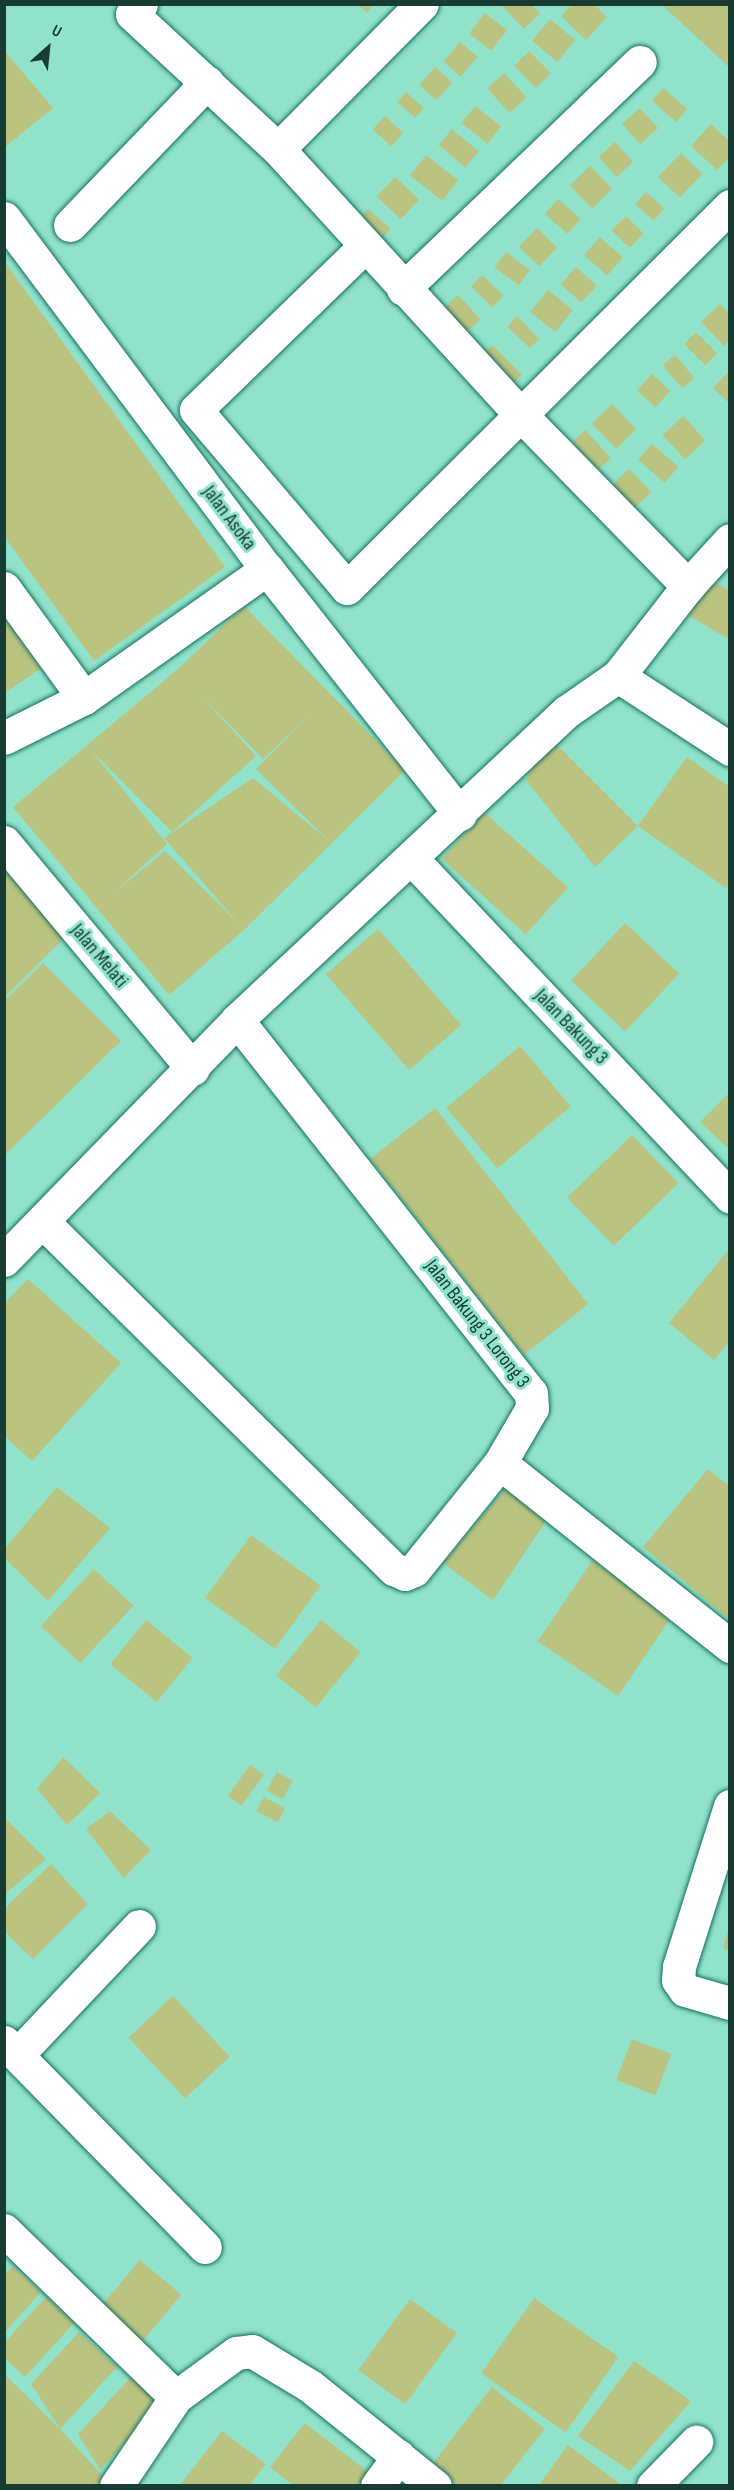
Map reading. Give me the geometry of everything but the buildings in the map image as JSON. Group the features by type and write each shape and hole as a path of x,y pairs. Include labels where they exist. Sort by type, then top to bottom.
{"street":[{"path":"278,149 422,4"},
{"path":"130,8 278,149 403,289 522,416 688,585"},
{"path":"403,289 640,62"},
{"path":"70,225 207,82"},
{"path":"365,246 196,410 346,588 522,416 729,206"},
{"name":"Jalan Asoka","path":"4,218 267,569 460,814"},
{"path":"4,1260 193,1069 237,1020 412,859 566,712 618,676 688,585 729,540"},
{"path":"4,738 84,698 267,569"},
{"path":"4,588 84,698"},
{"path":"618,676 729,749"},
{"name":"Jalan Melati","path":"4,842 193,1069"},
{"name":"Jalan Bakung 3","path":"412,859 729,1197"},
{"name":"Jalan Bakung 3 Lorong 3","path":"43,1222 394,1569 405,1574 414,1570 500,1462 532,1408 531,1393 237,1020"},
{"path":"500,1462 729,1646"},
{"path":"729,1806 679,1968 678,1980 685,1990 729,2004"},
{"path":"138,1926 11,2048 206,2247"},
{"path":"4,2230 176,2397"},
{"path":"116,2486 176,2397 236,2353 252,2351 310,2386 435,2486"},
{"path":"653,2486 696,2442"},
{"path":"377,2486 399,2456"}]}
